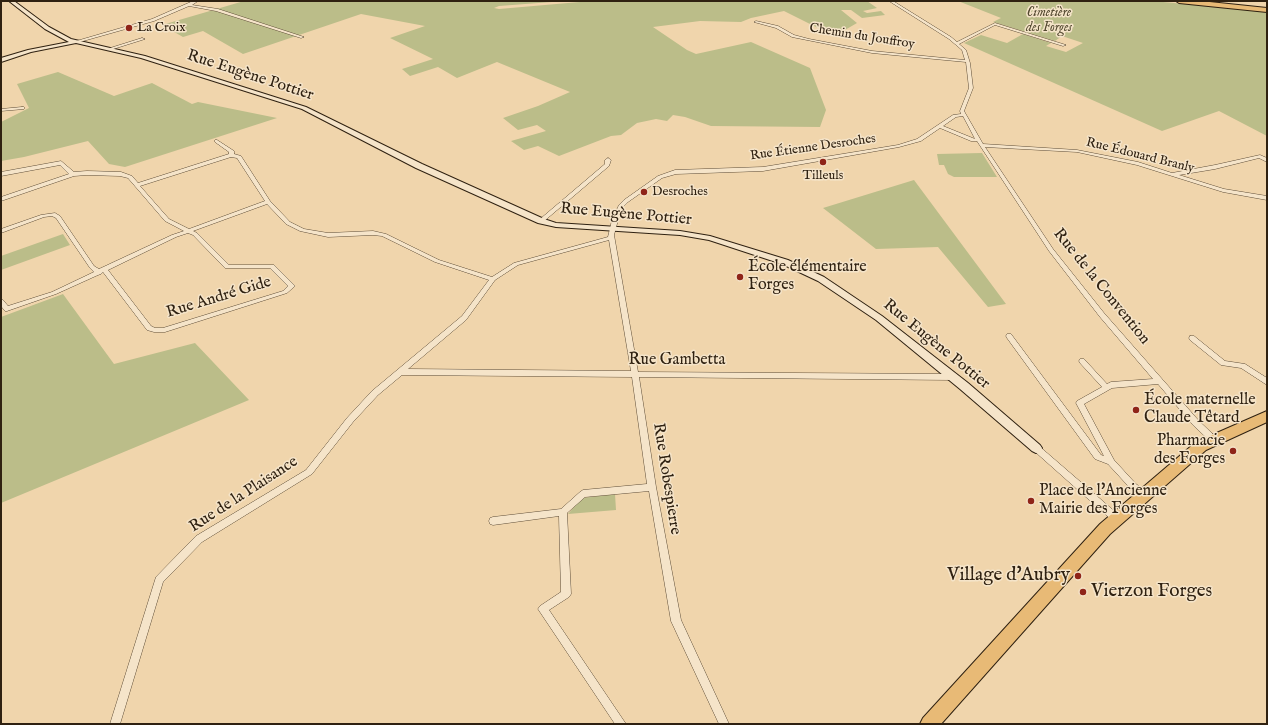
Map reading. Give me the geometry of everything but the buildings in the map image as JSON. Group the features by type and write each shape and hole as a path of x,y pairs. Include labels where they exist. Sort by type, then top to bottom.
{"highway":[{"path":"1180,1 1267,9"},
{"path":"1201,1 1267,9"}],"main road":[{"path":"928,724 1087,549 1117,519 1191,454 1214,440 1267,416"}],"street":[{"path":"11,1 47,28 75,42"},
{"path":"1,60 30,51 75,42 153,20 190,6 196,1"},
{"path":"891,1 957,43 964,50 971,88 962,110 963,115"},
{"path":"190,6 216,10 302,37"},
{"name":"Chemin du Jouffroy","path":"756,22 777,27 793,36 872,52 967,61"},
{"path":"957,43 995,24 1064,45"},
{"path":"109,49 143,38"},
{"name":"Rue Eugène Pottier","path":"75,42 143,57 304,108 426,170 541,221 556,225 612,234 680,233 710,238 784,262 821,279 850,297 879,318 954,377 1117,519"},
{"path":"1,110 22,108"},
{"name":"Rue Étienne Desroches","path":"612,234 621,206 660,177 675,172 763,169 898,146 919,140 955,116 963,115"},
{"name":"Rue de la Convention","path":"963,115 1051,250 1102,315 1196,423 1214,440"},
{"path":"940,126 981,143"},
{"path":"217,141 232,152 231,155"},
{"name":"Rue Édouard Branly","path":"981,143 1077,151 1138,164 1223,190 1267,198"},
{"path":"137,185 231,155 239,157 268,202 288,223 302,230 328,234 384,234 437,261 493,280"},
{"path":"1172,174 1260,156 1267,160"},
{"path":"541,221 607,165 608,160"},
{"path":"1,174 61,164 73,174"},
{"name":"Rue André Gide","path":"73,174 115,173 130,177 167,220 195,234 227,267 272,266 291,284 291,288 285,292 171,327 154,330 149,328 102,272"},
{"path":"1,199 73,174"},
{"path":"1,301 7,309 54,293 102,272 174,236 268,202"},
{"path":"1,231 43,216 53,214 58,217 92,267 102,272"},
{"name":"Rue de la Plaisance","path":"115,724 159,580 199,539 309,472 350,420 375,393 464,318 493,280 516,264 602,240 612,234"},
{"name":"Rue Robespierre","path":"612,234 636,374 652,487 676,621 724,724"},
{"path":"1009,336 1098,457 1111,462"},
{"path":"1192,338 1223,363 1242,366 1267,382"},
{"path":"1082,361 1107,388"},
{"name":"Rue Gambetta","path":"400,372 954,377"},
{"path":"1145,495 1133,486 1111,462 1080,403 1111,385 1160,381"},
{"path":"493,521 563,512 583,494 652,487"},
{"path":"563,512 566,594 544,609 621,724"}],"green space":[{"path":"244,1 565,1 499,6 494,8 499,9 591,1 867,1 877,8 863,11 867,13 881,11 885,15 862,18 851,10 841,10 857,23 838,34 826,28 822,30 784,11 751,18 741,22 700,21 653,27 687,50 696,54 751,42 810,68 826,110 820,127 711,126 685,117 673,115 667,121 656,119 637,123 621,135 611,136 559,156 538,146 524,150 511,141 546,131 537,125 518,130 503,118 538,106 570,92 497,62 457,78 438,67 410,76 402,69 433,59 390,38 425,26 361,14 243,54 203,31 183,37 162,25"},
{"name":"Cimetière des Forges","path":"958,1 1153,1 1267,12 1267,136 1219,111 1162,131 964,43 981,35 1007,43 1023,34 1051,43 1046,46 1066,52 1083,43 1062,36 1055,41 993,22 1001,18"},
{"path":"58,72 114,96 152,83 192,104 198,102 277,118 125,167 109,164 88,141 24,157 1,161 1,122 29,108 17,84"},
{"path":"982,153 997,177 954,177 948,174 944,165 939,165 937,154"},
{"path":"914,180 1006,304 988,307 938,247 876,249 823,208"},
{"path":"63,234 70,245 1,270 1,256"},
{"path":"63,294 114,364 195,343 249,400 1,503 1,317"},
{"path":"615,494 616,510 568,514 582,498"}],"place":[{"name":"La Croix","path":"129,28"},
{"name":"Tilleuls","path":"823,162"},
{"name":"Desroches","path":"644,192"},
{"name":"École élémentaire Forges","path":"740,277"},
{"name":"École maternelle Claude Têtard","path":"1136,410"},
{"name":"Pharmacie des Forges","path":"1233,451"},
{"name":"Place de l'Ancienne Mairie des Forges","path":"1031,501"},
{"name":"Village d'Aubry","path":"1078,576"},
{"name":"Vierzon Forges","path":"1083,592"}]}
